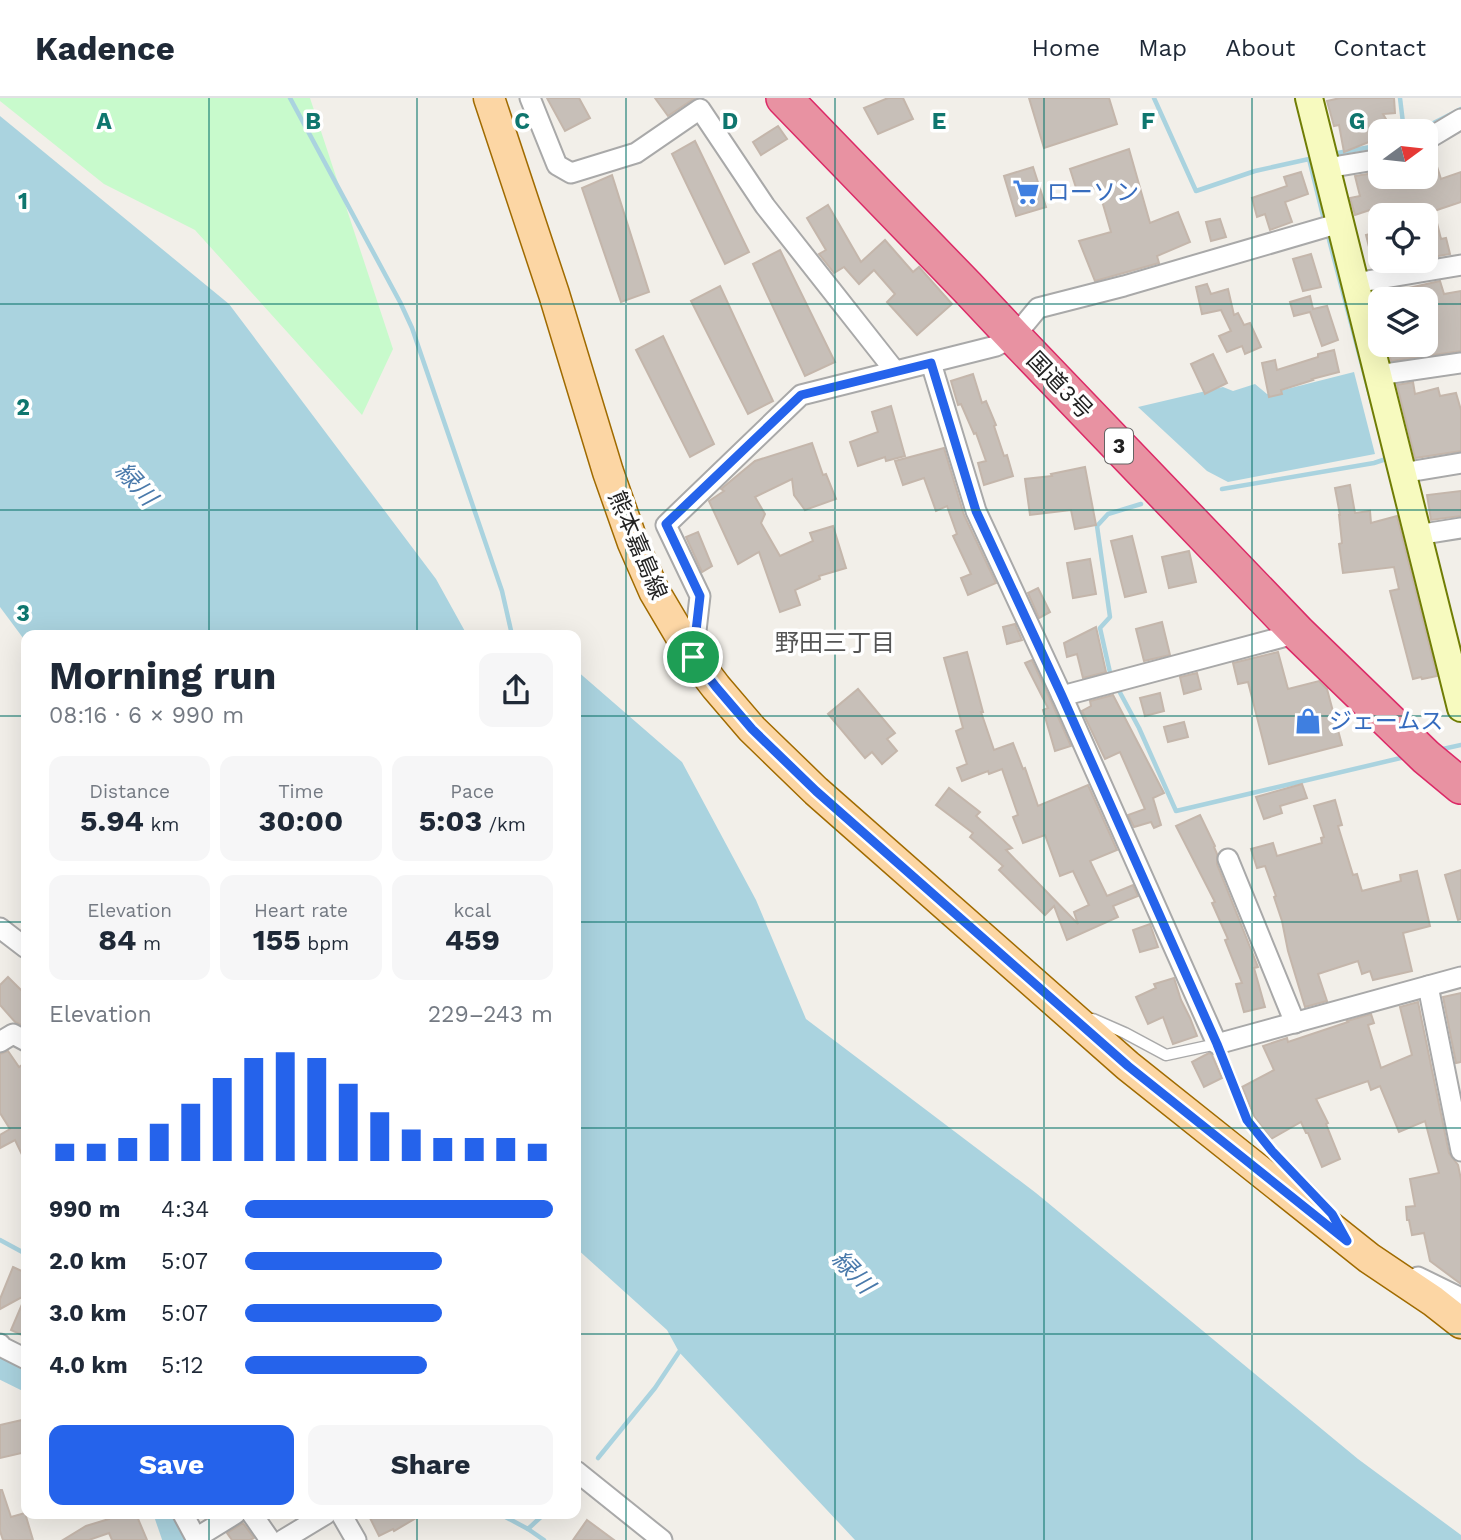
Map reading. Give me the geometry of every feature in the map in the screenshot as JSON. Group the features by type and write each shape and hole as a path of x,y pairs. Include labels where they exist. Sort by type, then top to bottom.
{"highway":[{"name":"国道3号","path":"783,98 967,287 1020,330 1395,697 1461,756"},
{"name":"国道3号","path":"815,98 1020,330 1298,633 1426,757 1461,786"}],"main road":[{"name":"熊本嘉島線","path":"489,98 633,543 654,591 693,657 716,687 752,729 816,791 1128,1066 1358,1250 1461,1323"}],"street":[{"path":"530,98 557,165 571,173 636,153 700,109 765,206 895,371"},
{"path":"1309,98 1461,708"},
{"path":"1438,133 1461,119"},
{"path":"1327,168 1368,161"},
{"path":"693,657 700,596 666,524 801,395 996,346 1020,330 1038,308 1124,286 1340,223"},
{"path":"1355,283 1461,265"},
{"path":"931,363 976,511 1062,696 1217,1044 1461,977"},
{"path":"1378,375 1461,363"},
{"path":"1402,473 1461,463"},
{"path":"1417,535 1461,527"},
{"path":"1062,696 1298,633"},
{"path":"1228,859 1295,1023"},
{"path":"0,928 21,944"},
{"path":"1428,986 1461,1151"},
{"path":"0,1042 13,1034 21,1038"},
{"path":"1358,1250 1461,1298"},
{"path":"0,1344 21,1356"},
{"path":"581,1475 662,1540"},
{"path":"620,1506 645,1528 652,1540"},
{"path":"186,1519 197,1539 227,1519"},
{"path":"255,1519 270,1540"},
{"path":"282,1540 318,1519"},
{"path":"344,1519 356,1540"}],"lane":[{"path":"1057,1003 1125,1033 1166,1055 1217,1044 1247,1120 1272,1151 1332,1214 1358,1250"}],"green space":[{"path":"0,98 310,98 393,349 362,415 195,230 104,184 0,101"}],"water":[{"name":"緑川","path":"0,116 229,304 436,579 464,630 21,630 21,635 0,607"},
{"path":"1354,372 1375,454 1228,482 1207,471 1138,407 1223,387 1233,391 1255,384 1267,394"},
{"name":"緑川","path":"581,674 682,762 756,900 806,1019 1036,1193 1358,1459 1461,1535 1461,1540 855,1540 679,1352 667,1330 581,1253"}],"building":[{"path":"547,98 579,98 590,118 565,131"},
{"path":"655,98 695,98 668,116"},
{"path":"888,98 903,98 913,119 878,134 864,108"},
{"path":"1029,98 1109,98 1117,124 1044,148"},
{"path":"1340,98 1394,98 1395,113 1383,114 1386,119 1368,119 1368,142 1344,152 1339,125 1334,126 1327,101"},
{"path":"778,126 787,139 761,155 753,142"},
{"path":"695,141 749,252 725,264 672,154"},
{"path":"1129,149 1150,223 1178,212 1190,242 1157,256 1159,263 1095,281 1079,241 1111,232 1098,187 1078,194 1070,169"},
{"path":"1033,167 1046,207 1016,216 1004,176"},
{"path":"1438,170 1441,179 1461,172 1461,202 1438,210 1438,203 1368,203 1368,211 1355,215 1350,198 1360,196 1355,176 1368,174 1368,189 1438,189"},
{"path":"1301,172 1308,194 1285,202 1292,222 1270,230 1265,214 1257,217 1252,198 1287,186 1284,177"},
{"path":"612,175 649,292 621,302 582,188"},
{"path":"828,205 861,262 885,240 913,272 919,267 952,304 917,335 887,302 895,294 874,270 859,284 844,267 834,273 819,254 826,250 807,218"},
{"path":"1220,219 1226,237 1211,241 1206,222"},
{"path":"1438,227 1441,239 1446,238 1450,254 1438,256"},
{"path":"780,250 835,362 805,376 753,264"},
{"path":"1311,254 1321,287 1303,291 1293,259"},
{"path":"1440,281 1444,294 1461,291 1461,351 1438,354 1438,287 1413,287"},
{"path":"1207,284 1211,294 1228,289 1234,315 1238,313 1244,325 1250,323 1261,347 1245,354 1242,346 1227,352 1219,336 1231,331 1221,310 1202,314 1196,287"},
{"path":"720,286 773,401 748,414 691,301"},
{"path":"1310,296 1313,309 1327,306 1338,340 1322,346 1310,312 1294,316 1290,302"},
{"path":"663,336 714,444 690,457 636,350"},
{"path":"1334,350 1339,372 1281,390 1282,394 1269,397 1262,363 1275,360 1277,370"},
{"path":"1213,354 1227,383 1205,394 1191,364"},
{"path":"1390,357 1419,357 1391,361"},
{"path":"973,374 982,403 986,401 996,425 994,426 1004,456 1007,455 1013,476 984,485 978,463 986,461 976,433 974,434 961,404 958,405 951,381"},
{"path":"1413,382 1415,394 1438,388 1440,396 1456,393 1461,410 1461,451 1415,458 1397,385"},
{"path":"891,406 905,456 886,461 885,457 858,466 850,442 878,432 872,412"},
{"path":"812,443 823,475 826,474 836,499 805,510 794,495 792,479 755,497 765,514 761,523 780,556 813,541 810,533 833,526 846,568 819,576 820,579 795,590 800,605 780,612 759,552 738,564 709,501 724,491 721,489 755,461"},
{"path":"944,448 964,515 996,583 968,595 961,578 971,574 953,536 957,534 947,506 936,511 924,478 903,485 895,461"},
{"path":"1085,467 1096,525 1075,529 1071,510 1030,515 1025,479 1052,476 1051,474"},
{"path":"1350,485 1355,513 1370,511 1371,523 1397,516 1437,676 1413,679 1390,591 1399,589 1394,567 1343,573 1339,544 1342,543 1340,515 1335,488"},
{"path":"1461,491 1461,516 1431,520 1427,495"},
{"path":"698,532 712,566 702,572 686,537"},
{"path":"1132,536 1146,592 1125,597 1111,541"},
{"path":"1189,551 1196,582 1169,588 1162,557"},
{"path":"1090,559 1096,594 1073,598 1067,563"},
{"path":"1038,588 1050,612 1039,618 1028,593"},
{"path":"1162,622 1170,655 1144,661 1136,629"},
{"path":"1015,624 1022,640 1007,644 1003,627"},
{"path":"1096,627 1106,672 1083,678 1077,654 1067,657 1064,643"},
{"path":"967,652 981,712 994,750 1013,743 1038,806 1088,785 1117,850 1090,861 1107,896 1133,885 1138,896 1113,906 1118,917 1067,940 1054,906 1045,915 999,870 1003,866 970,837 973,833 936,805 949,788 980,812 976,816 1012,848 1006,850 1078,924 1074,912 1089,905 1073,871 1060,876 1045,835 1023,843 1013,817 1018,815 1002,769 989,774 988,771 962,781 957,768 967,764 956,731 963,728 944,658"},
{"path":"1278,652 1288,689 1319,681 1327,689 1342,745 1269,764 1248,682 1238,684 1233,663"},
{"path":"1032,660 1071,746 1055,751 1043,710 1048,708 1025,663"},
{"path":"1197,673 1201,689 1184,694 1180,677"},
{"path":"858,689 895,733 887,739 897,751 882,764 872,752 865,758 828,714"},
{"path":"1160,693 1164,711 1145,716 1140,698"},
{"path":"1113,695 1164,793 1153,798 1161,825 1154,828 1151,822 1134,827 1128,815 1145,809 1120,752 1105,759 1082,711 1091,706 1090,701"},
{"path":"1184,722 1188,737 1168,742 1164,727"},
{"path":"1302,784 1307,798 1280,806 1282,813 1264,819 1256,797"},
{"path":"1335,800 1342,825 1338,826 1353,875 1357,874 1362,891 1401,881 1400,875 1417,871 1430,926 1403,933 1412,971 1373,980 1370,971 1362,974 1358,961 1318,974 1327,1001 1305,1007 1288,951 1274,897 1276,896 1265,866 1257,868 1251,849 1273,843 1277,856 1322,843 1321,838 1324,837 1314,806"},
{"path":"1200,815 1215,846 1217,864 1258,967 1254,968 1265,1007 1244,1012 1236,984 1242,983 1225,940 1228,939 1212,903 1215,902 1176,826"},
{"path":"1461,870 1461,919 1458,920 1445,875"},
{"path":"1150,924 1158,947 1140,952 1133,930"},
{"path":"8,977 21,990 21,1025 15,1022 0,1005 0,985"},
{"path":"1174,978 1197,1036 1173,1044 1163,1017 1148,1024 1136,997 1156,988 1154,984"},
{"path":"1461,993 1461,1062 1456,1063 1443,997"},
{"path":"1418,1002 1449,1153 1458,1165 1461,1179 1461,1284 1430,1261 1424,1233 1412,1235 1407,1220 1406,1207 1415,1206 1410,1179 1439,1173 1425,1121 1399,1132 1380,1086 1371,1090 1368,1081 1316,1099 1328,1123 1326,1124 1340,1159 1322,1167 1301,1122 1271,1139 1254,1116 1242,1087 1274,1070 1263,1046 1287,1038 1288,1042 1371,1014 1374,1023 1368,1025 1381,1068 1412,1055 1400,1007"},
{"path":"8,1051 19,1067 21,1066 21,1153 15,1140 0,1148 0,1135 10,1129 0,1113 0,1054"},
{"path":"1209,1053 1222,1078 1204,1087 1192,1062"},
{"path":"13,1267 21,1271 21,1298 0,1309 0,1299"},
{"path":"21,1307 21,1335 11,1330"},
{"path":"21,1420 21,1453 0,1458 0,1425"},
{"path":"2,1490 11,1517 21,1514 21,1519 27,1519 33,1540 3,1540 0,1531"},
{"path":"109,1519 138,1519 147,1540 112,1540 109,1533 89,1540 63,1540 86,1526"},
{"path":"370,1519 414,1519 394,1531 393,1529 379,1536"},
{"path":"587,1520 614,1540 573,1540"},
{"path":"243,1523 254,1538 232,1540 227,1533"}],"waterway":[{"path":"290,98 412,328 502,591 511,630"},
{"path":"1154,98 1196,191 1255,171 1309,159 1325,224"},
{"path":"1400,98 1403,119"},
{"path":"1438,121 1461,109"},
{"path":"1332,154 1368,147"},
{"path":"1327,232 1372,403"},
{"path":"1222,489 1374,463 1386,459 1385,456"},
{"path":"1111,677 1100,628 1110,617 1097,526 1108,514 1141,504"},
{"path":"1117,687 1139,728 1176,811 1405,757"},
{"path":"1438,750 1461,745"},
{"path":"0,1240 21,1251"},
{"path":"598,1458 655,1388 679,1352"},
{"path":"0,1364 21,1374"},
{"path":"170,1519 177,1540"},
{"path":"509,1519 528,1529 539,1519"},
{"path":"528,1529 544,1540"}],"place":[{"name":"ローソン","path":"1026,192"},
{"name":"ジェームス","path":"1308,721"}],"district":[{"name":"野田三丁目","path":"835,643"}],"route":[{"path":"931,363 976,511 1062,696 1217,1044 1247,1120 1272,1151 1332,1214 1347,1241 1128,1066 816,791 752,729 693,657 700,596 666,524 801,395 931,363"}]}
